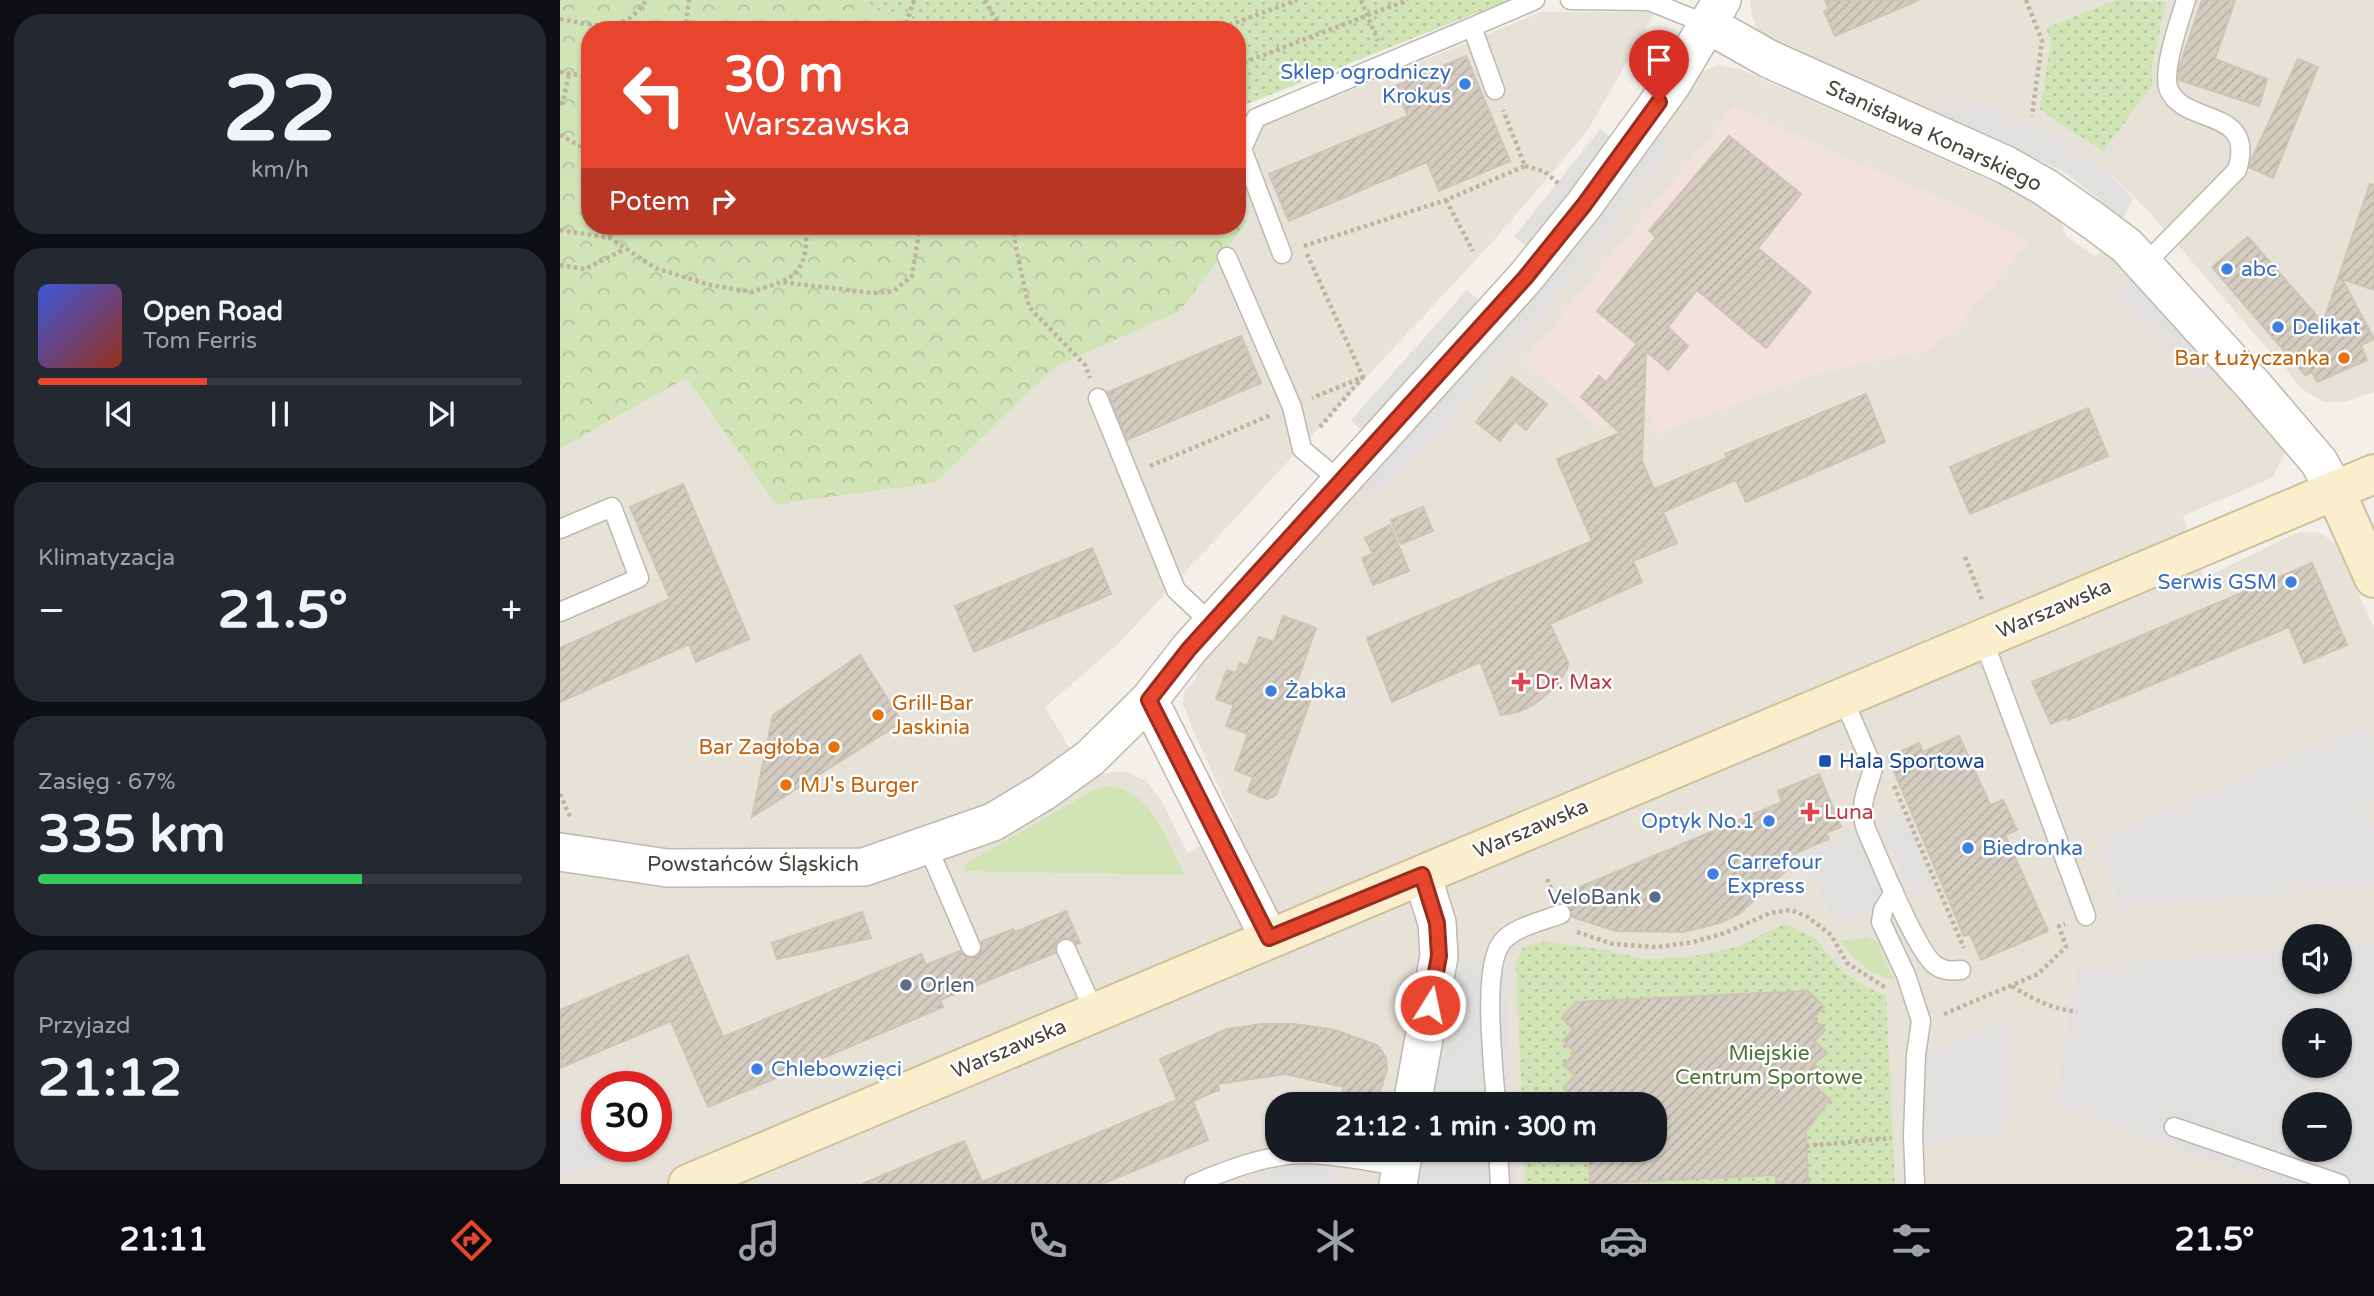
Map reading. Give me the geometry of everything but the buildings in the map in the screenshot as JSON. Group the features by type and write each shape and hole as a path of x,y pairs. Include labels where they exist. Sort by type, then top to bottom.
{"main road":[{"name":"Warszawska","path":"688,1184 1843,698 1984,623 2374,474"},
{"path":"2335,491 2374,578"}],"street":[{"name":"Stanisława Konarskiego","path":"1716,13 1769,59 2006,165 2045,187 2127,246 2319,462 2335,491"},
{"path":"1269,938 1149,700 1189,649 1525,278 1584,205 1672,84 1716,13"},
{"name":"Powstańców Śląskich","path":"568,840 667,868 864,867 993,822 1043,792 1090,758 1149,700"},
{"path":"1414,1092 1439,956 1437,923 1422,875"}],"lane":[{"path":"1246,140 1256,118 1535,0"},
{"path":"1570,0 1649,1 1716,13"},
{"path":"2144,265 2237,170 2241,157 2238,138 2233,129 2179,102 2169,91 2172,43 2186,0"},
{"path":"1472,27 1495,90"},
{"path":"1246,160 1282,254"},
{"path":"1227,257 1292,407 1302,449 1341,482"},
{"path":"1098,398 1176,590 1212,624"},
{"path":"560,528 612,507 639,578 560,612"},
{"path":"1984,623 2086,916"},
{"path":"1843,698 1873,768 1862,801 1861,816 1920,947 1934,964 1948,971 1964,963"},
{"path":"927,845 971,947"},
{"path":"1895,892 1883,910 1881,922 1906,975 1921,1021 1916,1055 1913,1136 1915,1184"},
{"path":"1495,1092 1490,1000 1492,963 1502,943 1513,933 1561,914"},
{"path":"1066,949 1095,1013"},
{"path":"2174,1127 2340,1184"},
{"path":"1194,1184 1265,1160 1307,1154 1401,1167"},
{"path":"1499,1162 1500,1184"}],"path":[{"path":"627,21 641,9 646,0"},
{"path":"686,21 689,0"},
{"path":"907,21 914,0"},
{"path":"985,0 997,21"},
{"path":"1240,21 1297,0"},
{"path":"1361,0 1387,64"},
{"path":"1246,62 1408,0"},
{"path":"2026,0 2042,41 2032,116"},
{"path":"560,19 581,22"},
{"path":"560,72 581,75"},
{"path":"560,103 564,103 569,73"},
{"path":"1282,254 1447,200 1525,166 1495,90"},
{"path":"560,135 581,146"},
{"path":"1447,200 1473,251"},
{"path":"560,230 581,233"},
{"path":"591,235 610,238 656,268 709,285 752,292 792,277 801,267 807,245 806,235"},
{"path":"781,282 873,293 894,291 912,276 919,235"},
{"path":"1014,235 1029,307 1085,365 1098,398"},
{"path":"560,265 585,269 626,249"},
{"path":"1302,449 1363,377"},
{"path":"1965,557 1984,623"},
{"path":"1891,778 1964,963"},
{"path":"560,794 568,840"},
{"path":"1546,879 1567,929 1613,944 1657,947 1693,942 1725,933 1770,913 1791,911 1808,917 1831,935 1847,963 1887,989"},
{"path":"1921,1021 1933,1019 2038,974 2066,947 2059,926 2086,916"},
{"path":"2011,986 2038,1003 2077,1012"},
{"path":"1806,1146 1913,1136"}],"shaded area":[{"path":"1750,0 2374,0 2374,392 2344,402 2324,402 2302,389 2150,213 2109,173 2064,141 1990,107 1933,113 1760,36 1751,13"},
{"path":"1541,12 1655,12 1588,130 1497,237 1119,643 1045,707 1086,776 1124,771 1146,781 1162,801 1187,853 1236,825 1183,703 1185,690 1196,681 1196,665 1698,73 1719,65 1742,70 2041,203 2058,214 2066,236 2094,256 2107,249 2117,256 2287,450 2272,478 2183,516 2204,578 2296,533 2316,532 2334,543 2374,628 2374,1184 560,1184 560,449 686,378 776,503 935,483 1055,367 1180,311 1237,235 1246,235 1246,133"},
{"path":"1948,96 1990,107 2064,141 2109,173 2133,199 2123,218 2066,173 1933,113"},
{"path":"1735,106 1956,204 2030,241 1955,330 1926,351 1824,372 1657,434 1647,407 1599,428 1524,361"},
{"path":"1656,126 1675,142 1599,248 1439,434 1373,499 1357,487"},
{"path":"1600,129 1614,140 1529,248 1514,237"},
{"path":"2132,277 2213,368 2197,382 2116,292"},
{"path":"1467,290 1483,304 1366,434 1351,420"},
{"path":"2366,723 2374,740 2374,799 2364,805 2374,826 2374,886 2121,908 2097,840"},
{"path":"1903,814 1936,887 1913,898 1880,824"},
{"path":"1855,830 1888,904 1836,927 1803,853"},
{"path":"2374,942 2374,1184 2274,1184 2055,1105 2078,966 2282,950 2282,994 2352,994 2352,944"},
{"path":"1450,959 1505,965 1511,1092 1429,1092"},
{"path":"2009,1019 2007,1134 1913,1143 1916,1055"},
{"path":"581,1112 581,1162 606,1162 560,1182 560,1121"},
{"path":"1417,1162 1515,1162 1516,1184 1414,1184"},
{"path":"1297,1165 1323,1167 1339,1172 1337,1184 1248,1184 1246,1178 1273,1169"}],"green space":[{"path":"560,0 858,0 918,21 581,21 581,235 1237,235 1180,311 1055,367 935,483 776,504 686,378 560,449"},
{"path":"858,0 1509,0 1246,104 1246,21 918,21"},
{"path":"2116,0 2166,2 2152,65 2152,86 2103,151 2040,110 2051,41 2046,28"},
{"path":"1108,786 1136,797 1147,807 1164,833 1185,875 965,871 965,864 1092,791"},
{"name":"Miejskie Centrum Sportowe","path":"1784,924 1814,937 1841,970 1859,983 1886,996 1895,1184 1525,1184 1524,1162 1667,1162 1667,1092 1521,1092 1516,964 1523,947 1547,941 1643,959 1690,957 1737,947"},
{"path":"1867,937 1878,943 1894,980 1878,975 1864,966 1841,941"}],"place":[{"name":"Sklep ogrodniczy Krokus","path":"1465,84"},
{"name":"abc","path":"2227,269"},
{"name":"Delikat","path":"2278,327"},
{"name":"Bar Łużyczanka","path":"2344,358"},
{"name":"Serwis GSM","path":"2291,582"},
{"name":"Dr. Max","path":"1521,682"},
{"name":"Żabka","path":"1271,691"},
{"name":"Grill-Bar Jaskinia","path":"878,715"},
{"name":"Bar Zagłoba","path":"834,747"},
{"name":"Hala Sportowa","path":"1825,761"},
{"name":"MJ's Burger","path":"786,785"},
{"name":"Luna","path":"1810,812"},
{"name":"Optyk No.1","path":"1769,821"},
{"name":"Biedronka","path":"1968,848"},
{"name":"Carrefour Express","path":"1713,874"},
{"name":"VeloBank","path":"1655,897"},
{"name":"Orlen","path":"906,985"},
{"name":"Chlebowzięci","path":"757,1069"}],"route":[{"path":"1430,1005 1439,956 1437,923 1422,875 1269,938 1149,700 1189,649 1525,278 1584,205 1659,102"}]}
